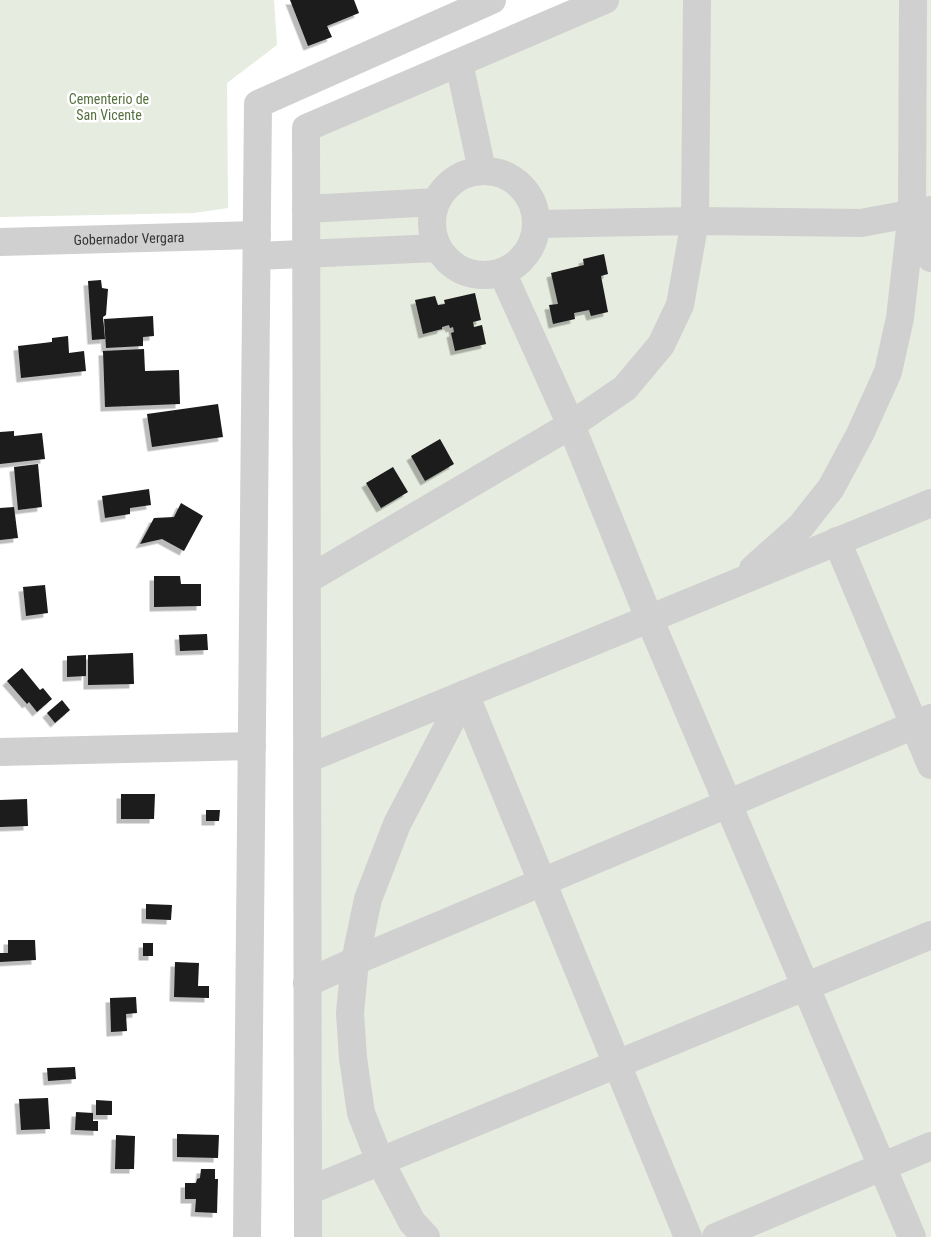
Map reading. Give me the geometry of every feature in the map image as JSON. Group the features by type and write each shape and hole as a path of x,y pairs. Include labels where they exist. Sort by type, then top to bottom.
{"street":[{"path":"247,1237 258,104 492,0"},
{"path":"308,1237 306,128 605,0"},
{"path":"307,580 571,425 625,388 661,344 680,305 695,221 697,0"},
{"path":"913,0 921,211 931,258"},
{"path":"459,63 482,170"},
{"path":"482,170 498,172 514,180 526,191 534,207 536,224 534,239 526,253 516,264 502,272 480,274 458,269 446,260 438,248 432,233 431,217 436,202 454,180 467,173 482,170"},
{"path":"306,209 436,202"},
{"path":"536,224 695,221 861,223 921,211"},
{"path":"738,582 801,526 831,488 860,434 888,372 921,211"},
{"name":"Gobernador Vergara","path":"0,242 257,245 306,254 438,248"},
{"path":"502,272 571,425 649,618 912,1237"},
{"path":"307,759 931,503"},
{"path":"837,541 923,721 931,765"},
{"path":"465,694 688,1237"},
{"path":"426,1237 412,1222 380,1161 361,1113 353,1058 350,1013 355,961 368,899 397,824 465,694"},
{"path":"307,984 355,961 923,721"},
{"path":"0,752 252,746"},
{"path":"308,1191 931,935"},
{"path":"716,1237 931,1146"}],"green space":[{"name":"Cementerio de San Vicente","path":"0,0 274,0 277,45 227,83 228,208 194,213 0,217"},
{"path":"575,0 931,0 931,1237 296,1237 294,120"}],"building":[{"path":"290,0 354,0 359,13 327,26 332,37 308,46"},
{"path":"604,254 608,274 601,276 608,312 591,316 589,310 574,313 575,319 553,324 549,305 558,304 551,273 584,265 583,259"},
{"path":"101,280 102,288 108,289 106,315 103,317 105,339 92,340 88,281"},
{"path":"475,293 481,320 473,322 474,327 482,325 486,344 455,351 451,333 454,332 453,327 450,328 449,325 423,334 415,300 435,296 438,305 445,304 444,300"},
{"path":"153,316 154,336 143,337 143,346 106,348 104,319"},
{"path":"68,336 69,353 84,351 86,371 21,378 18,346 52,342 52,338"},
{"path":"144,349 145,371 179,370 180,404 105,407 103,351"},
{"path":"218,404 223,437 152,447 147,414"},
{"path":"14,431 14,436 42,433 45,459 0,464 0,432"},
{"path":"440,439 454,464 425,481 411,456"},
{"path":"38,464 42,507 18,510 14,467"},
{"path":"393,467 408,492 381,508 366,483"},
{"path":"149,489 151,505 130,508 130,514 105,518 102,496"},
{"path":"181,503 203,516 184,551 162,539 140,544 154,518 174,517"},
{"path":"14,507 18,538 0,540 0,508"},
{"path":"154,576 180,576 181,584 201,584 201,606 154,607"},
{"path":"45,585 48,613 26,616 23,587"},
{"path":"207,634 208,650 180,651 179,635"},
{"path":"133,653 134,684 88,685 88,655"},
{"path":"86,655 86,676 67,677 67,656"},
{"path":"22,668 40,690 43,688 52,699 37,712 29,702 27,704 7,681"},
{"path":"62,700 70,710 55,723 47,713"},
{"path":"121,794 155,794 154,819 121,819"},
{"path":"27,799 28,826 0,827 0,800"},
{"path":"206,810 220,810 219,821 206,821"},
{"path":"146,904 172,905 171,920 146,919"},
{"path":"8,940 35,940 36,960 0,962 0,953 8,953"},
{"path":"143,943 153,943 153,956 143,956"},
{"path":"175,962 199,963 198,986 209,986 209,998 174,997"},
{"path":"136,997 137,1013 126,1014 127,1031 111,1032 110,998"},
{"path":"75,1067 76,1079 48,1081 47,1068"},
{"path":"48,1098 50,1129 21,1130 19,1099"},
{"path":"96,1100 112,1101 112,1115 96,1115"},
{"path":"76,1112 93,1113 93,1121 98,1121 98,1131 75,1130"},
{"path":"177,1134 219,1135 218,1158 177,1157"},
{"path":"116,1135 135,1136 134,1169 115,1169"},
{"path":"201,1169 215,1169 215,1179 218,1179 217,1213 195,1212 196,1199 185,1199 185,1183 196,1183 197,1179 200,1178"}]}
